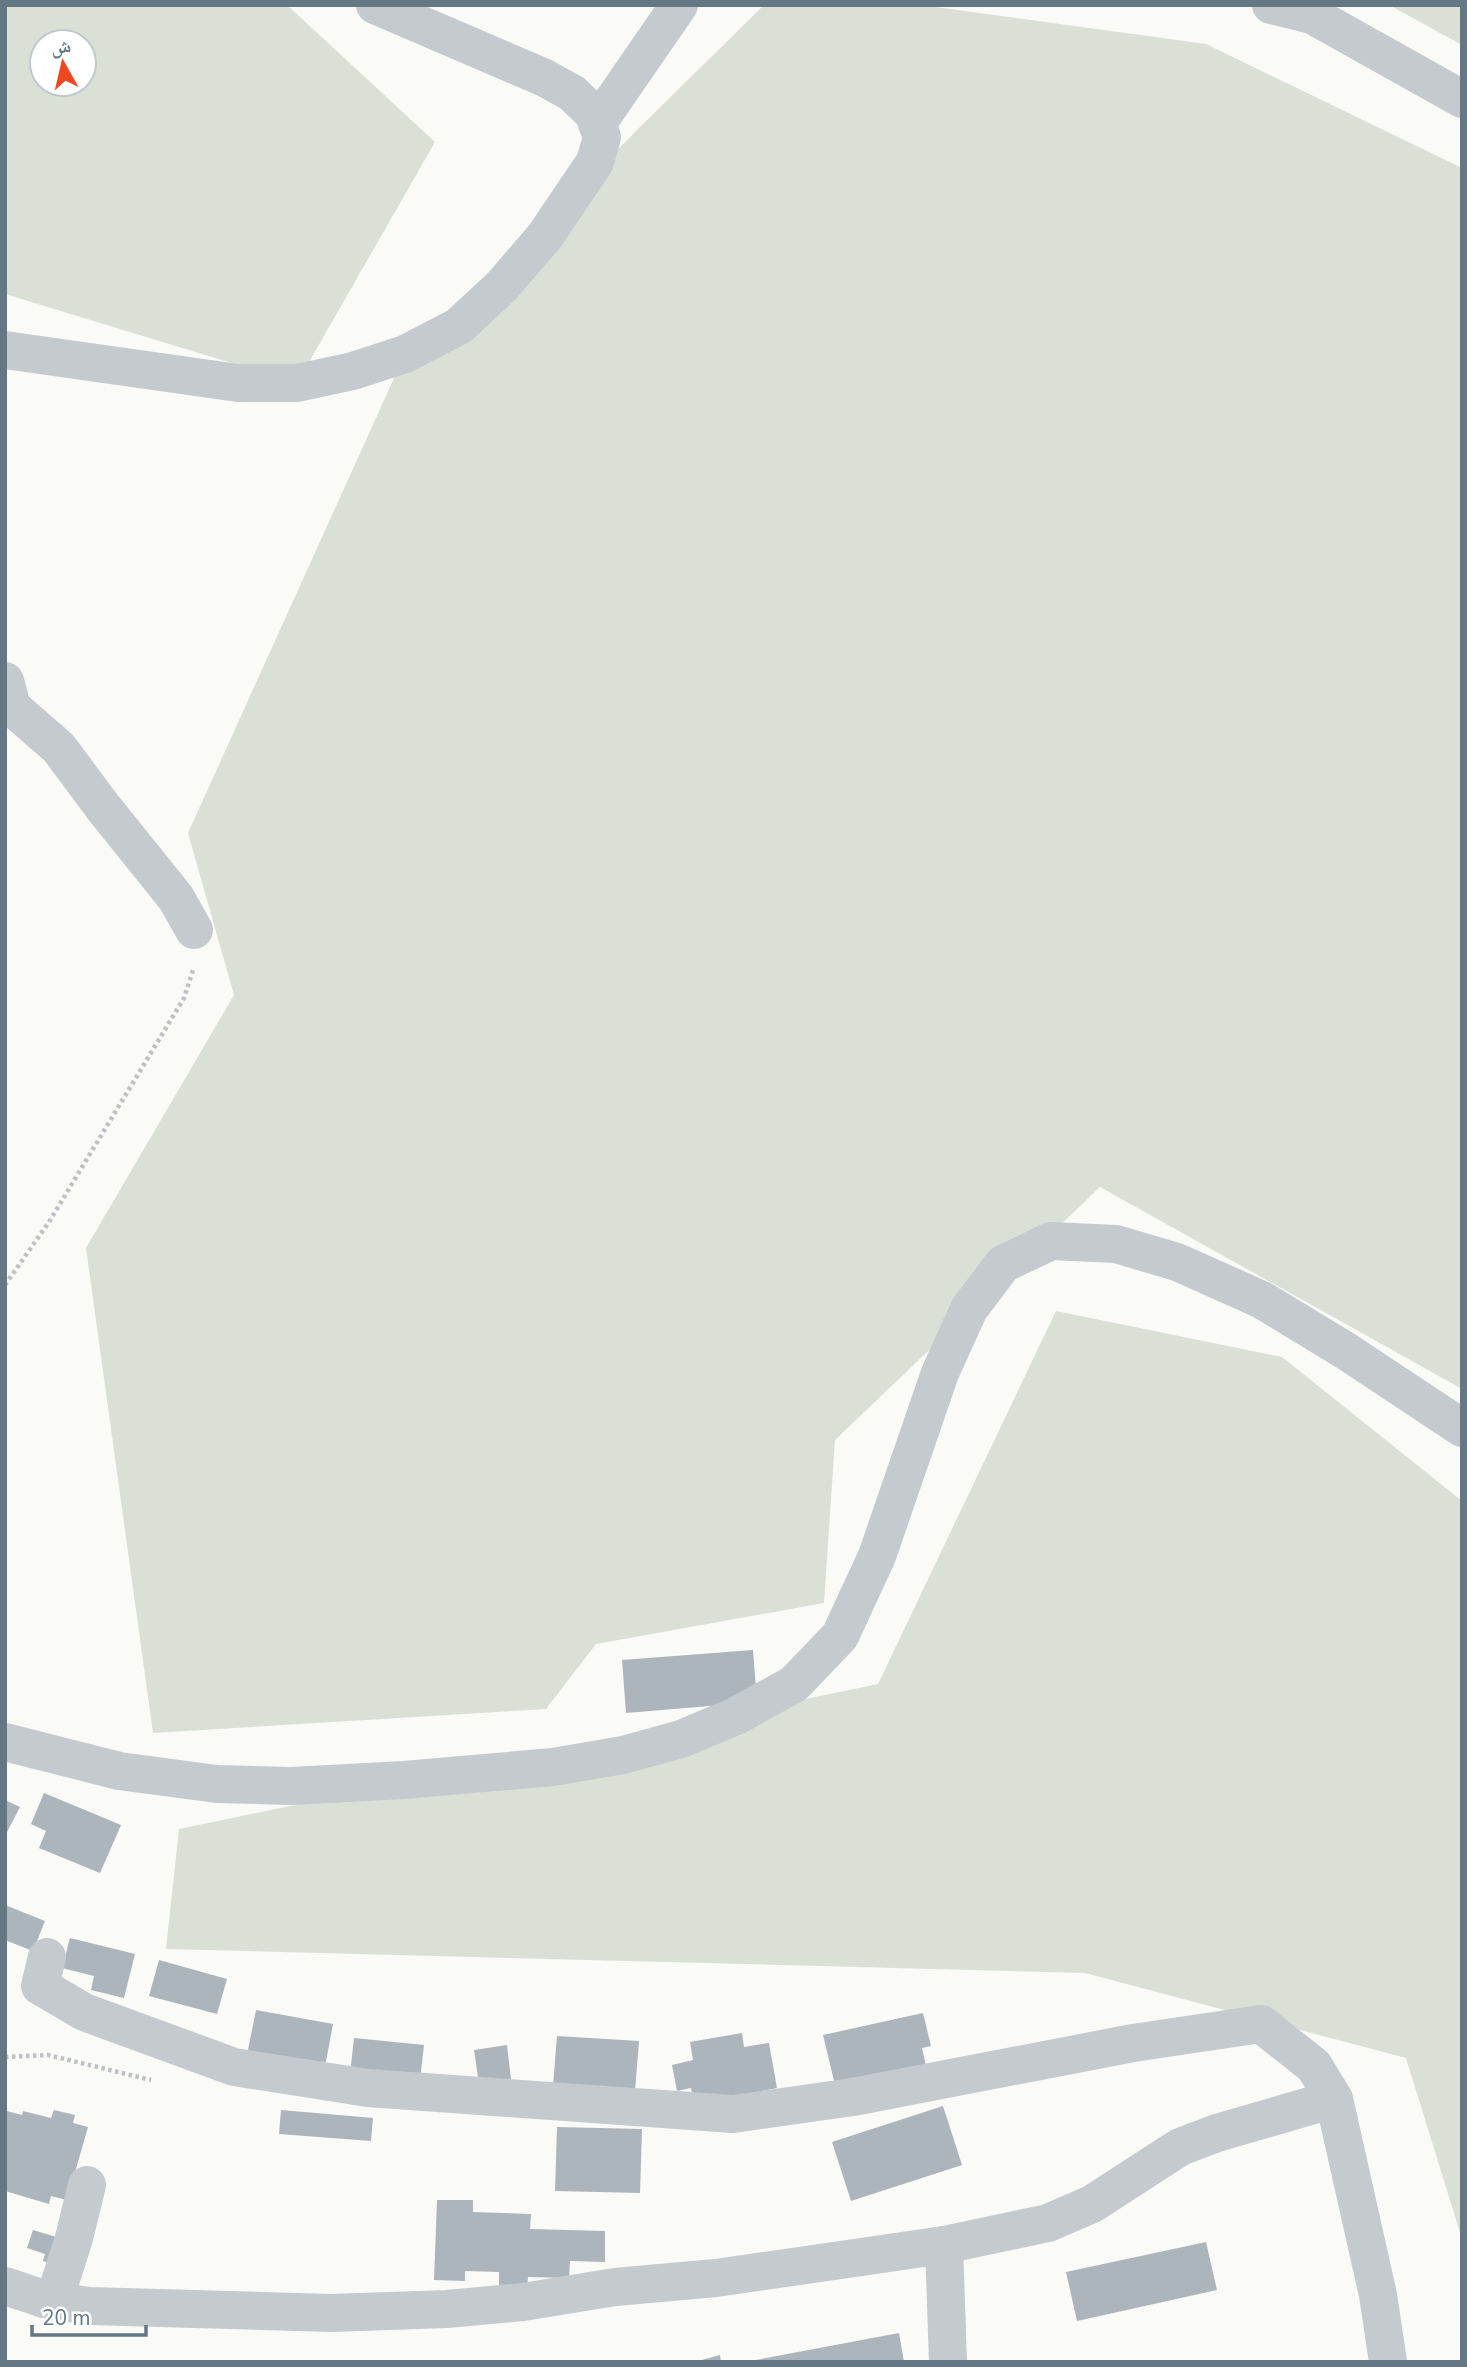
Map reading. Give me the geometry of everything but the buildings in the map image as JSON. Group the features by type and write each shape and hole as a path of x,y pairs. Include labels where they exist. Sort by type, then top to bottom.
{"street":[{"path":"5,350 237,383 298,383 353,371 405,354 458,326 502,286 545,236 595,162 602,137 594,114 572,93 545,78 375,5"},
{"path":"597,124 679,5"},
{"path":"1271,5 1312,15 1462,99"},
{"path":"7,702 59,748 176,898 194,930"},
{"path":"5,1742 119,1771 218,1784 290,1786 404,1780 553,1767 623,1755 670,1743 736,1716 794,1684 840,1636 877,1556 940,1373 970,1309 1003,1265 1051,1241 1116,1244 1177,1262 1262,1300 1346,1351 1462,1428"},
{"path":"47,1956 40,1986 84,2012 234,2067 368,2088 733,2114 853,2097 1133,2043 1261,2024 1314,2066 1334,2099 1378,2295 1388,2362"},
{"path":"5,2286 54,2301 89,2306 331,2313 447,2309 523,2302 615,2287 716,2278 944,2245 1048,2223 1092,2204 1180,2147 1217,2133 1334,2099"},
{"path":"54,2301 75,2238 87,2185"},
{"path":"944,2245 948,2362"}],"path":[{"path":"5,1285 48,1222 184,998 194,966 194,930"}],"shaded area":[{"path":"5,5 287,5 435,142 297,383 5,294"},
{"path":"764,5 921,5 1206,44 1462,168 1462,1389 1100,1187 835,1440 824,1603 596,1644 546,1709 153,1733 86,1248 234,995 188,833 395,376"},
{"path":"1389,5 1462,5 1462,45"},
{"path":"1056,1311 1282,1357 1462,1501 1462,2239 1406,2058 1085,1973 166,1949 179,1829 878,1684"}]}
